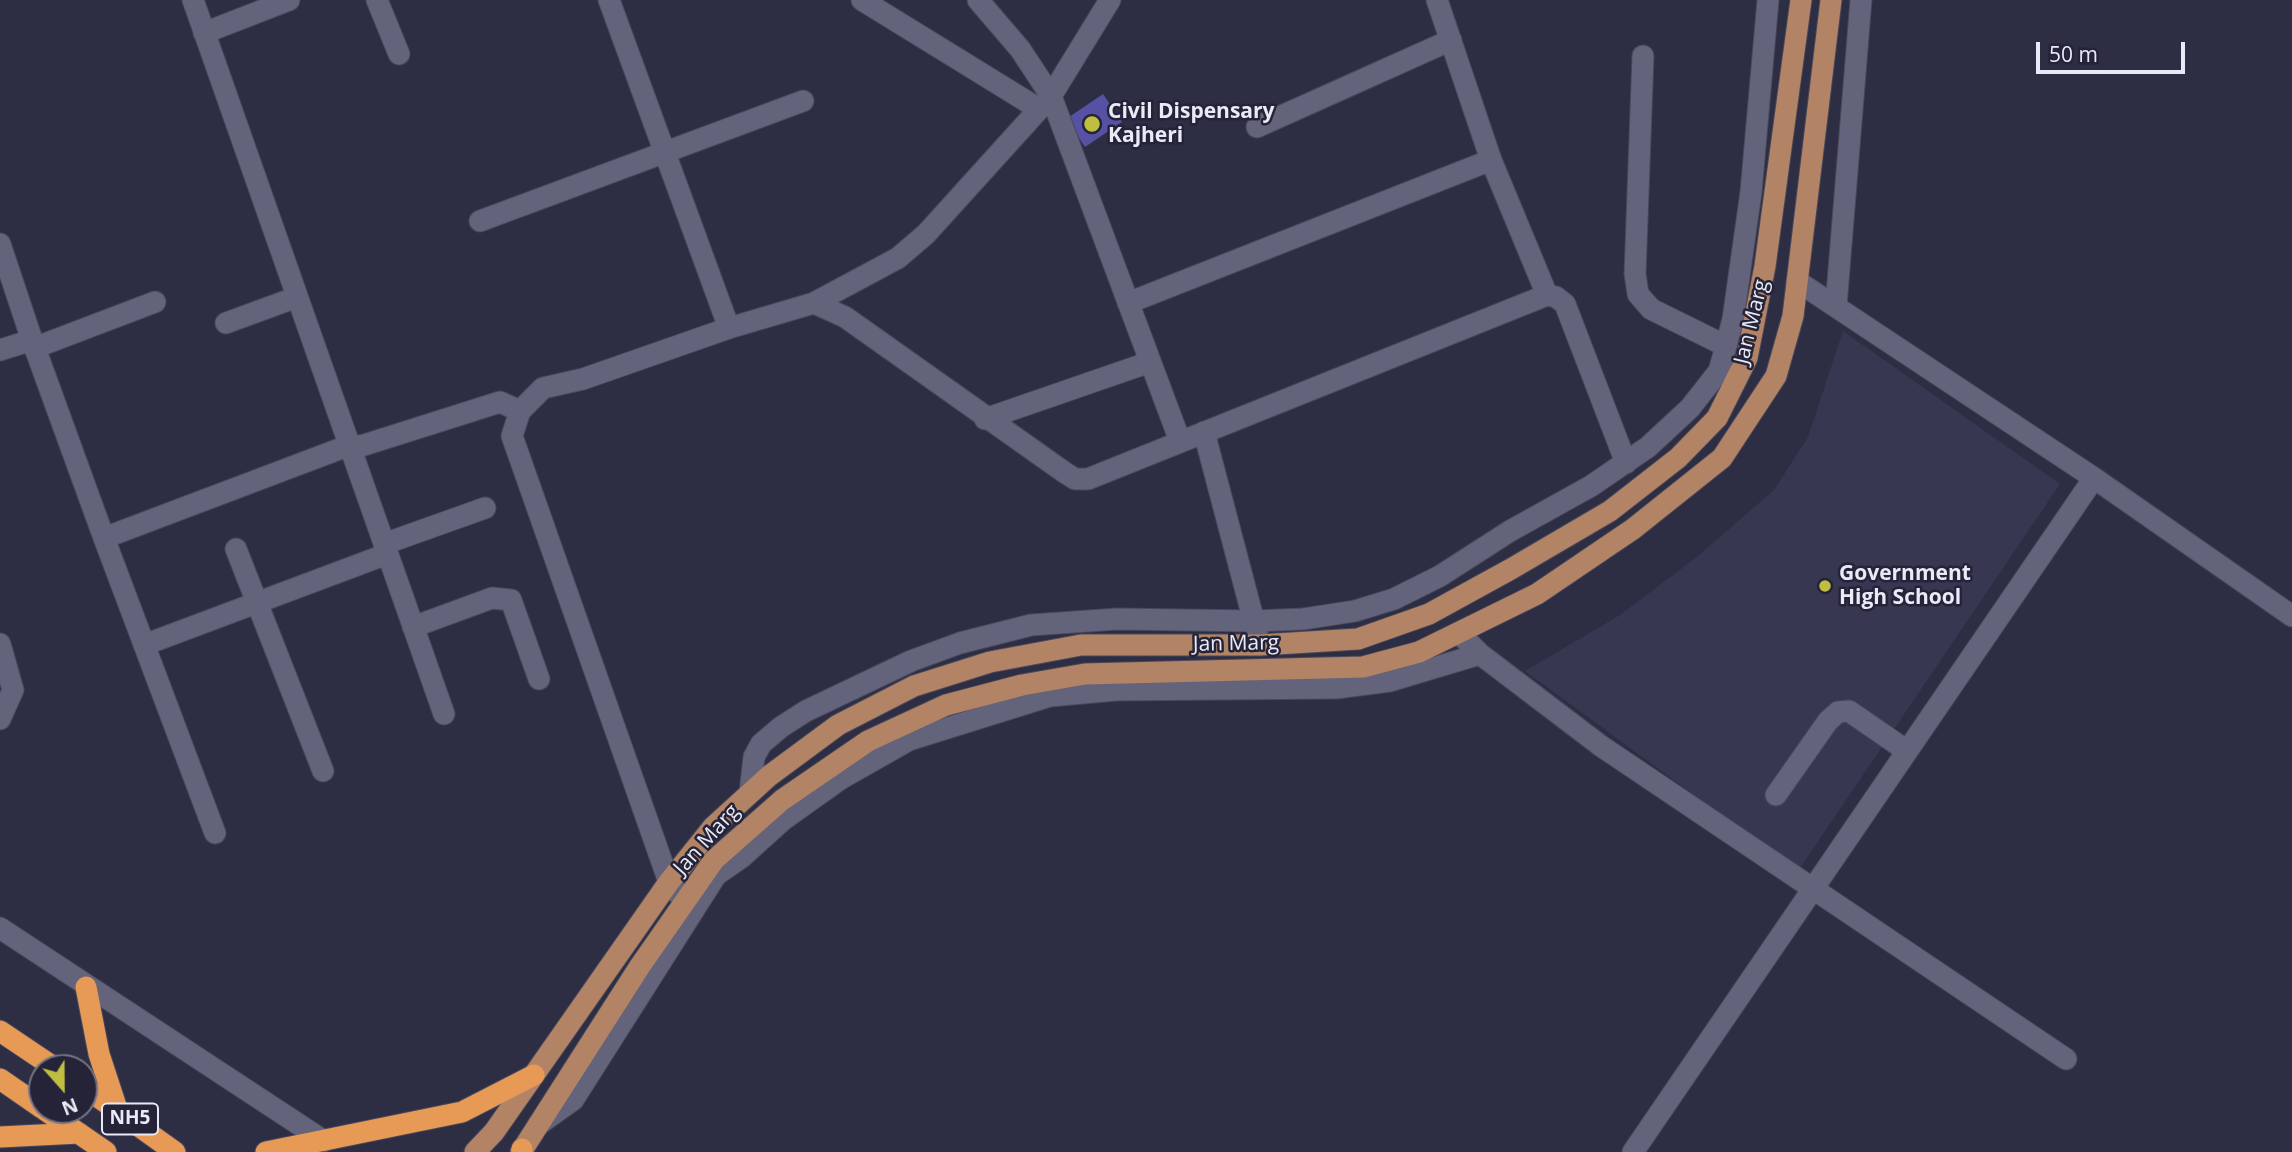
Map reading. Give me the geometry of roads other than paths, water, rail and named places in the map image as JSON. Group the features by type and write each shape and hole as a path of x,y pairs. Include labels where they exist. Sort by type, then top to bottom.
{"highway":[{"path":"86,987 99,1054 117,1109"},
{"path":"0,1031 34,1054"},
{"path":"266,1152 462,1112 534,1075"},
{"name":"NH5","path":"0,1079 28,1098"},
{"name":"NH5","path":"98,1096 175,1152"},
{"name":"NH5","path":"66,1124 106,1152"},
{"path":"0,1137 79,1133"}],"main road":[{"name":"Jan Marg","path":"475,1152 494,1132 669,882 713,827 750,792 838,724 914,686 990,662 1081,645 1260,645 1358,639 1429,614 1610,511 1678,458 1717,418 1747,358 1759,300 1801,0"},
{"name":"Jan Marg","path":"521,1151 690,905 714,860 782,800 868,741 946,705 1022,685 1085,674 1363,667 1419,652 1537,594 1633,529 1722,458 1776,376 1793,316 1831,0"}],"street":[{"path":"193,0 444,714"},
{"path":"204,33 289,0"},
{"path":"377,0 399,54"},
{"path":"609,0 729,328"},
{"path":"862,0 1045,102"},
{"path":"978,0 1020,49 1045,102 1128,303 1181,441"},
{"path":"1110,0 1045,102 926,234 898,258 814,303 729,328 583,379 543,388 520,411 512,436 669,882 690,905 716,875 742,857 783,820 842,778 909,740 1050,696 1116,690 1336,688 1390,681 1480,654"},
{"path":"1437,0 1491,160 1547,295 1566,304 1626,463"},
{"path":"750,792 754,757 761,744 781,727 860,684 960,643 1031,625 1117,619 1254,621 1355,611 1394,599 1440,576 1510,531 1591,486 1648,447 1690,408 1719,371 1726,346 1733,319 1751,192 1768,0"},
{"path":"1836,306 1861,0"},
{"path":"1257,127 1451,40"},
{"path":"1643,56 1635,274 1638,294 1651,309 1726,346"},
{"path":"480,221 803,101"},
{"path":"1128,303 1491,160"},
{"path":"0,244 33,344 215,833"},
{"path":"1797,281 2094,478 2292,616"},
{"path":"814,303 845,317 985,419 1076,479 1088,479 1547,295"},
{"path":"226,323 297,297"},
{"path":"0,351 33,344 155,302"},
{"path":"985,419 1150,362"},
{"path":"104,538 350,446 360,446 500,402 520,411"},
{"path":"1204,432 1260,645"},
{"path":"1633,1152 2094,478"},
{"path":"144,645 257,603 485,508"},
{"path":"236,549 323,771"},
{"path":"413,627 492,598 511,600 539,679"},
{"path":"1459,633 1480,654 1612,753 1724,832 1814,887 2066,1059"},
{"path":"0,645 13,690 0,719"},
{"path":"1776,795 1828,721 1838,712 1849,711 1907,751"},
{"path":"0,928 324,1141"}],"place":[{"name":"Civil Dispensary Kajheri","path":"1092,124"},
{"name":"Government High School","path":"1825,586"}]}
